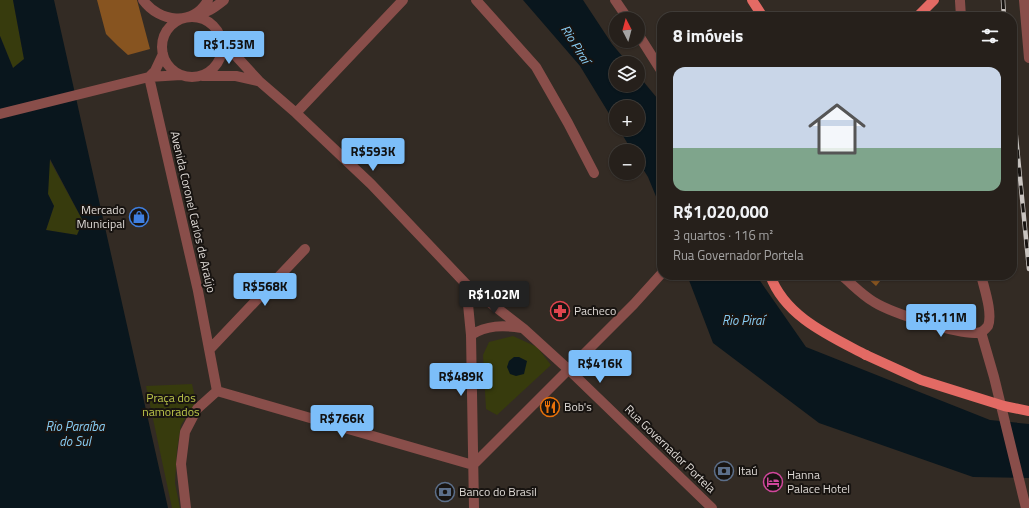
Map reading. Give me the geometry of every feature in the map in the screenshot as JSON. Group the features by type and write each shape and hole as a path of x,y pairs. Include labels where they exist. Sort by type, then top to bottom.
{"main road":[{"path":"752,0 760,12"},
{"path":"922,12 934,0"},
{"path":"771,280 800,317 818,329 866,355 921,380 1004,406 1029,411"}],"street":[{"path":"143,0 152,10 162,16 174,19 197,18 207,21 217,32"},
{"path":"181,75 166,63 162,44 165,35 170,27 178,21 206,13 211,4 224,0"},
{"path":"296,113 403,0"},
{"path":"476,0 536,68 568,123 594,173"},
{"path":"615,0 623,12"},
{"path":"961,12 960,0 965,0"},
{"path":"1024,0 1029,58"},
{"path":"0,114 149,77 181,75 190,77 200,76 209,72 217,65 221,56 222,46 213,19 211,4"},
{"name":"Rua Governador Portela","path":"217,32 236,56 260,81 296,113 370,184 466,284 524,329 569,370 712,508"},
{"path":"645,45 657,64"},
{"path":"149,77 155,71 163,54"},
{"name":"Rua Governador Portela","path":"200,76 236,76 260,81"},
{"name":"Avenida Coronel Carlos de Araújo","path":"149,77 210,349 218,391"},
{"path":"210,349 305,249"},
{"path":"474,465 569,370 657,278"},
{"path":"847,280 874,302 909,318 968,333 981,332 988,325 989,311 982,280"},
{"path":"466,284 471,335 474,508"},
{"path":"471,335 484,328 497,326 524,329"},
{"path":"981,332 994,377 1026,508"},
{"path":"186,508 181,464 185,432 197,409 218,391 474,465"}],"green space":[{"path":"0,0 13,0 24,59 13,68 0,36"},
{"path":"49,159 83,221 77,235 46,230 54,206 48,194"},
{"path":"513,336 537,347 551,365 497,415 486,409 483,355 489,342"},
{"name":"Praça dos namorados","path":"192,384 196,402 181,425 177,450 175,483 180,508 172,508 146,386"}],"water":[{"name":"Rio Paraíba do Sul","path":"13,0 54,0 168,508 0,508 0,36 13,68 24,59","holes":["50,159 83,221 77,235 46,230 54,206 48,194"]},
{"name":"Rio Piraí","path":"523,0 583,0 609,39 609,48 615,48 622,56 609,56 609,92 645,92 645,83 657,98 657,199 645,172 645,144 628,144 623,136 645,136 645,100 609,100 609,114 580,66"},
{"name":"Rio Piraí","path":"689,280 759,280 806,347 990,420 1029,424 1029,478 973,477 819,423 713,343"},
{"path":"514,357 519,357 527,361 524,374 516,376 510,374 507,367 509,361"}],"building":[{"path":"97,0 137,0 150,49 128,55 118,46 106,34"},
{"path":"869,280 881,280 876,286"}],"railway":[{"path":"1003,0 1004,12"},
{"path":"1017,147 1029,269"}],"place":[{"name":"Mercado Municipal","path":"139,217"},
{"name":"Pacheco","path":"560,311"},
{"name":"Bob's","path":"550,407"},
{"name":"Itaú","path":"724,471"},
{"name":"Hanna Palace Hotel","path":"773,482"},
{"name":"Banco do Brasil","path":"445,492"}]}
